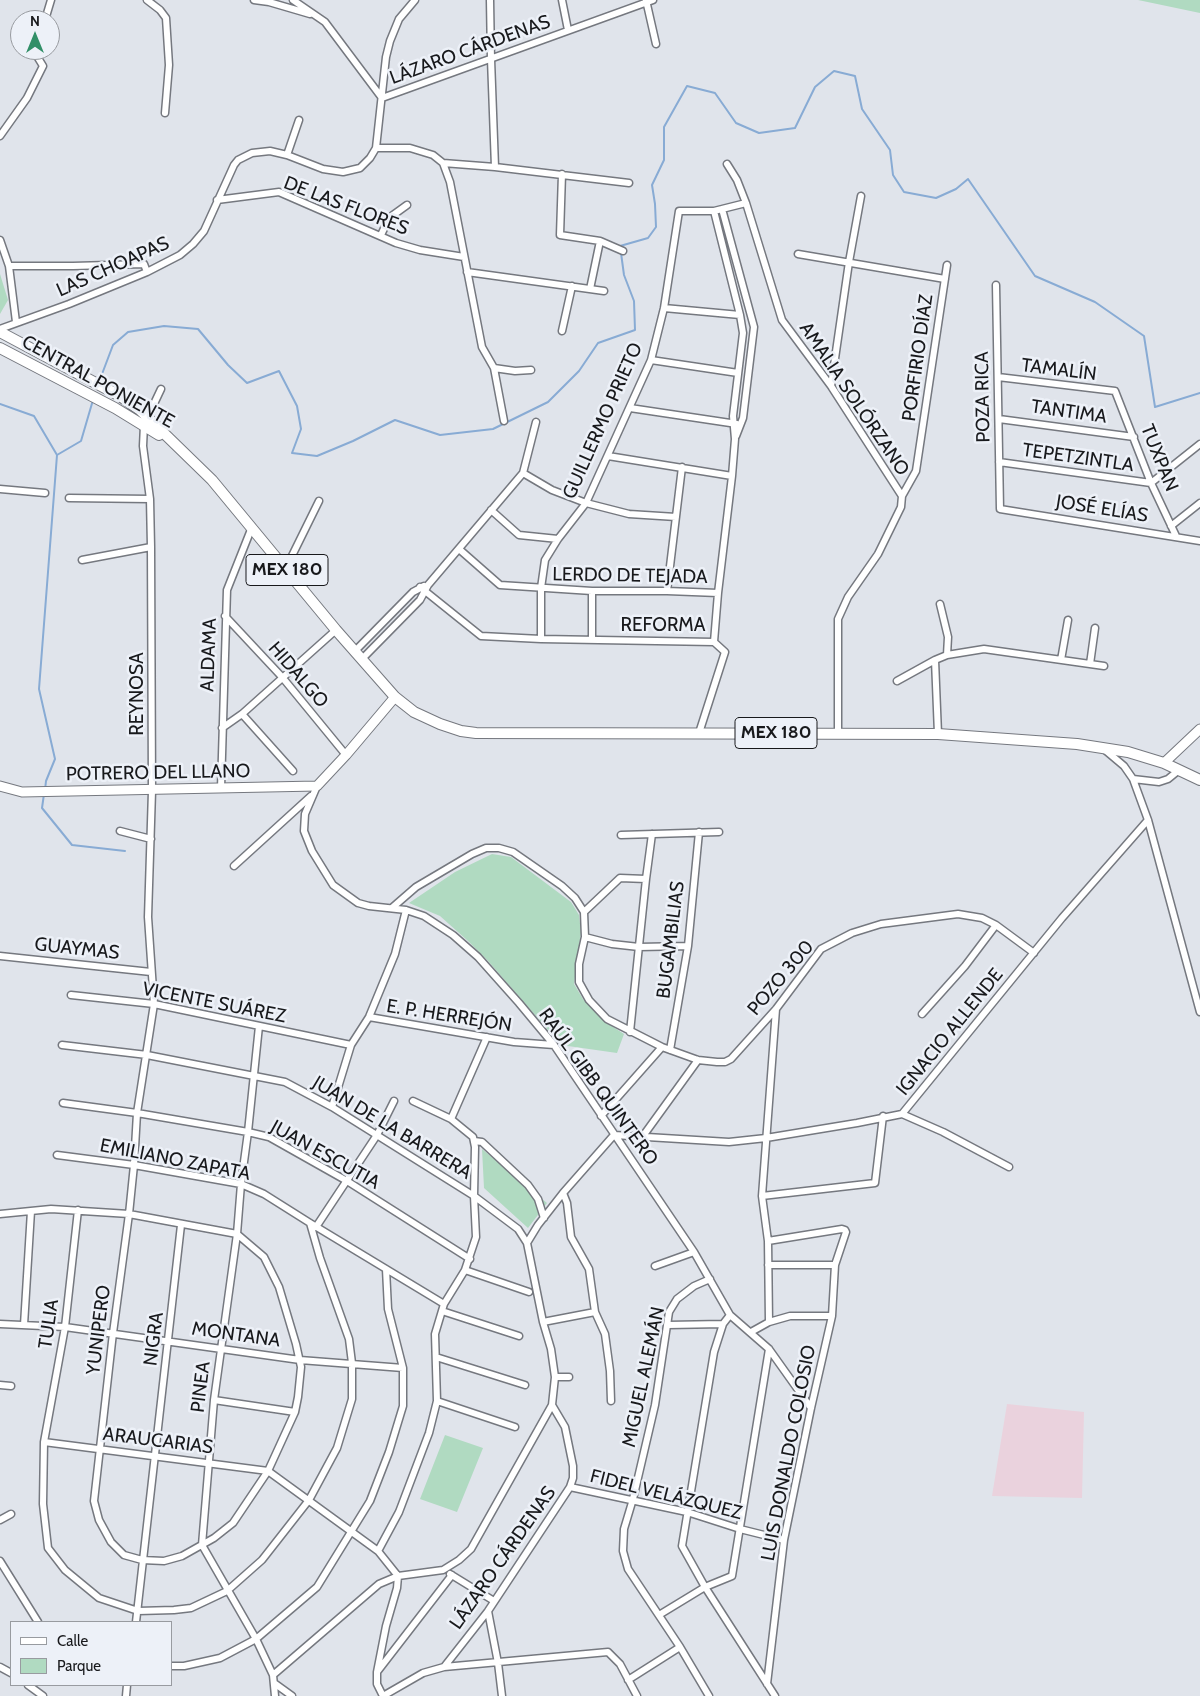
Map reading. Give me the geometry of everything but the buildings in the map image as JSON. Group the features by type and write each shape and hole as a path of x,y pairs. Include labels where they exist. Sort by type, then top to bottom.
{"main road":[{"name":"CENTRAL PONIENTE","path":"0,331 120,396 212,480 252,528"},
{"name":"CENTRAL PONIENTE","path":"0,348 115,408 146,421"},
{"name":"MEX 180","path":"252,528 336,630 395,697 414,712 460,731 476,733 938,734 1101,747 1128,752 1164,763 1200,780"}],"street":[{"path":"147,0 160,10 166,18 170,65 165,114"},
{"path":"254,0 270,2 316,16"},
{"path":"293,0 325,22 382,98"},
{"path":"415,0 399,19 390,41 386,57 376,148 410,148 433,155 443,163 450,182 482,347 494,368 504,422"},
{"path":"490,0 495,166"},
{"path":"562,0 568,30"},
{"path":"649,0 656,44"},
{"name":"LÁZARO CÁRDENAS","path":"382,98 649,0"},
{"path":"0,136 27,98 43,66 39,60"},
{"path":"287,155 299,120"},
{"name":"LAS CHOAPAS","path":"0,331 16,322 69,304 147,272 180,255 194,244 204,231 234,165 242,157 261,151 287,155 324,169 343,172 360,168 370,158 376,148"},
{"path":"443,163 495,166 629,182"},
{"name":"AMALIA SOLÓRZANO","path":"727,164 737,180 746,203 782,320 831,386 902,496 901,506 878,554 848,597 838,619 838,734"},
{"path":"562,174 560,235 600,241 623,251"},
{"name":"DE LAS FLORES","path":"217,200 279,192 396,243 420,250 464,257"},
{"path":"831,386 849,262 861,196"},
{"path":"714,210 746,203"},
{"path":"381,236 389,218 408,205"},
{"name":"REFORMA","path":"722,209 754,327 743,418 737,424"},
{"name":"REFORMA","path":"424,588 481,636 714,642 737,424 738,373 743,332 714,210"},
{"name":"GUILLERMO PRIETO","path":"541,639 542,588 545,560 558,539 586,503 651,360 664,308 679,211 714,210"},
{"path":"717,226 725,223"},
{"path":"0,240 9,266 16,322"},
{"path":"590,289 600,241"},
{"path":"798,254 945,280"},
{"path":"9,266 144,264 147,272"},
{"name":"PORFIRIO DÍAZ","path":"902,496 916,471 947,265"},
{"path":"467,272 604,291"},
{"name":"POZA RICA","path":"996,285 1000,419 1000,509"},
{"path":"562,331 572,286"},
{"path":"664,308 740,315"},
{"path":"651,360 738,373"},
{"path":"494,368 514,371 531,370"},
{"name":"TAMALÍN","path":"998,378 1048,382 1098,391 1115,391"},
{"path":"146,421 161,389"},
{"name":"TUXPAN","path":"1115,391 1152,484 1176,536"},
{"path":"630,408 737,424"},
{"name":"TANTIMA","path":"1000,419 1134,437"},
{"name":"REYNOSA","path":"138,1112 154,1004 148,917 152,791 151,547 150,499 144,446 146,421"},
{"path":"358,655 397,623 420,600 424,588 523,473 536,422"},
{"path":"1152,484 1200,444"},
{"path":"608,456 732,476"},
{"name":"TEPETZINTLA","path":"999,462 1152,484"},
{"path":"668,591 682,468"},
{"path":"523,473 552,490 586,503 629,514 676,517"},
{"path":"0,490 45,493"},
{"path":"69,498 150,499"},
{"path":"286,568 319,501"},
{"path":"1171,526 1200,503"},
{"name":"JOSÉ ELÍAS","path":"1000,509 1200,541"},
{"path":"491,510 519,535 558,539"},
{"name":"ALDAMA","path":"221,788 227,590 252,528"},
{"path":"82,560 151,547"},
{"name":"LERDO DE TEJADA","path":"459,549 500,585 592,591 718,593"},
{"path":"358,655 390,616 413,592 424,588"},
{"path":"592,591 592,640"},
{"path":"940,604 948,637 947,655"},
{"name":"HIDALGO","path":"225,616 282,677 346,755"},
{"path":"390,616 397,623"},
{"path":"1061,660 1068,620"},
{"path":"1090,664 1094,628"},
{"path":"222,728 242,714 336,630"},
{"path":"699,733 725,652 714,642"},
{"path":"897,682 947,655 984,649 1104,666"},
{"path":"935,660 938,734"},
{"path":"234,866 315,791 395,697"},
{"path":"242,714 293,771"},
{"path":"1164,763 1200,729"},
{"path":"1101,747 1124,766 1133,779 1148,820 1199,1002 1200,1012"},
{"path":"1133,779 1160,782 1168,779 1178,770"},
{"name":"POTRERO DEL LLANO","path":"0,786 22,792 152,791 221,788 315,791"},
{"path":"315,791 305,814 304,831 312,851 333,885 358,903 406,910 395,954 369,1017 351,1045 332,1107"},
{"name":"IGNACIO ALLENDE","path":"614,1135 729,1142 766,1138 902,1114 1062,918 1148,820"},
{"path":"120,832 150,839"},
{"name":"BUGAMBILIAS","path":"670,1050 688,946 699,832"},
{"path":"621,835 719,832"},
{"path":"630,1032 652,834"},
{"path":"393,907 416,887 472,854 486,848 499,848 513,852 562,886 575,898 584,912 586,937 612,944 688,946"},
{"path":"584,912 620,878 646,879"},
{"name":"RAÚL GIBB QUINTERO","path":"406,910 424,916 453,935 478,957 554,1045 694,1252 730,1315"},
{"name":"POZO 300","path":"586,937 579,964 579,982 589,1000 607,1019 630,1032 670,1050 698,1060 725,1062 731,1059 776,1009 822,949 852,933 881,924 958,914 982,918 996,925 1034,954"},
{"path":"922,1014 965,966 996,925"},
{"name":"GUAYMAS","path":"0,956 151,972"},
{"name":"VICENTE SUÁREZ","path":"71,995 154,1004 351,1045"},
{"path":"769,1322 768,1241 762,1196 776,1009"},
{"name":"E. P. HERREJÓN","path":"369,1017 514,1042 554,1045"},
{"name":"PINEA","path":"202,1545 214,1400 237,1234 259,1026"},
{"path":"451,1119 487,1037"},
{"name":"JUAN DE LA BARRERA","path":"62,1045 147,1055 285,1082 332,1107 474,1196 518,1229 527,1243 543,1322 551,1349 554,1377 552,1405"},
{"path":"601,1116 662,1047"},
{"path":"643,1136 698,1060"},
{"path":"44,1442 43,1504 48,1548 65,1570 99,1598 138,1611 191,1608 227,1590 262,1560 309,1500 337,1448 352,1399 352,1363 349,1339 320,1258 313,1225 347,1181 377,1135 394,1101"},
{"path":"378,1551 399,1512 423,1449 437,1401 435,1334 444,1304 465,1270 476,1237 473,1137 451,1119 413,1101"},
{"name":"JUAN ESCUTIA","path":"62,1103 138,1112 269,1137 347,1181 470,1259"},
{"name":"YUNIPERO","path":"138,1112 129,1214 94,1501 99,1520 112,1542 124,1555 142,1560"},
{"path":"902,1114 942,1132 1009,1167"},
{"path":"762,1196 875,1183 883,1116"},
{"path":"527,1243 563,1193 614,1135"},
{"path":"474,1141 482,1142 528,1185 538,1199 544,1218"},
{"name":"EMILIANO ZAPATA","path":"56,1155 134,1165 241,1184 264,1194 444,1304"},
{"path":"563,1193 567,1203 571,1237 589,1269 595,1312 605,1334 610,1371 611,1400"},
{"path":"0,1214 51,1209 129,1214 237,1234 264,1257 280,1288 300,1360 298,1397 295,1412 268,1471 233,1522 202,1545 182,1556 164,1561 142,1560"},
{"name":"TULIA","path":"44,1442 65,1327 78,1210"},
{"path":"24,1326 31,1211"},
{"name":"NIGRA","path":"136,1621 181,1224"},
{"name":"LUIS DONALDO COLOSIO","path":"767,1684 784,1540 832,1316 835,1265 845,1230 768,1241"},
{"path":"655,1266 694,1252"},
{"path":"768,1265 835,1265"},
{"path":"172,1666 184,1666 220,1658 256,1639 317,1587 370,1501 389,1452 403,1406 403,1368 388,1310 386,1270"},
{"path":"465,1270 528,1292"},
{"name":"MIGUEL ALEMÁN","path":"709,1696 680,1647 628,1569 622,1550 624,1530 655,1405 670,1312 677,1299 694,1286 710,1279"},
{"path":"442,1311 519,1336"},
{"path":"543,1322 595,1312"},
{"path":"775,1696 705,1587 682,1546 714,1352 723,1324 730,1315 769,1349 811,1408"},
{"path":"751,1332 769,1322 790,1316 832,1316"},
{"name":"MONTANA","path":"0,1324 65,1327 300,1360 403,1368"},
{"path":"668,1325 723,1324"},
{"path":"659,1615 705,1587 732,1576 769,1349"},
{"path":"436,1357 526,1385"},
{"path":"554,1377 569,1377"},
{"path":"0,1385 11,1386"},
{"path":"214,1400 295,1412"},
{"path":"437,1401 515,1427"},
{"path":"273,1675 379,1584 398,1576 443,1570 459,1560 470,1549 552,1405"},
{"name":"LÁZARO CÁRDENAS","path":"444,1667 488,1611 570,1487 573,1478 573,1466 565,1427 552,1405"},
{"name":"ARAUCARIAS","path":"44,1442 268,1471"},
{"path":"268,1471 378,1551 398,1576 398,1588 386,1626 377,1672 377,1684 383,1696 424,1673 444,1667 608,1652 620,1664 638,1696"},
{"name":"FIDEL VELÁZQUEZ","path":"570,1487 688,1512 740,1530 784,1540"},
{"path":"0,1520 12,1514"},
{"path":"202,1545 256,1639 273,1675 273,1696"},
{"path":"0,1561 37,1621"},
{"path":"443,1570 494,1601"},
{"path":"377,1672 452,1575"},
{"path":"488,1611 502,1696"},
{"path":"628,1680 680,1647"},
{"path":"274,1683 292,1696"},
{"path":"29,1686 43,1696"}],"shaded area":[{"path":"1007,1404 1084,1412 1082,1498 992,1496"}],"green space":[{"path":"1138,0 1200,0 1200,13"},
{"path":"0,274 8,300 0,314"},
{"path":"492,854 511,857 571,902 579,915 581,932 574,984 583,999 604,1021 624,1034 617,1053 561,1045 488,961 468,941 440,916 409,903 455,872"},
{"path":"482,1149 547,1203 528,1228 484,1188"},
{"path":"445,1435 483,1448 457,1512 420,1499"}],"waterway":[{"path":"621,249 620,246 648,238 656,227 652,185 664,160 664,127 687,86 715,93 736,123 759,133 795,128 815,87 834,71 855,76 862,109 890,150 893,175 904,192 936,198 956,189 968,179 1035,276 1095,302 1144,336 1155,407 1200,393"},
{"path":"99,382 113,345 128,332 164,326 198,329 228,365 247,383 279,371 297,406 301,429 292,453 317,456 395,420 440,435 493,429 548,402 579,371 598,343 635,330 634,301 624,275 621,253"},
{"path":"57,455 81,441 93,400"},
{"path":"0,404 34,416 57,455 39,689 55,759 46,781 45,790"},
{"path":"44,794 42,808 72,845 125,851"}]}
